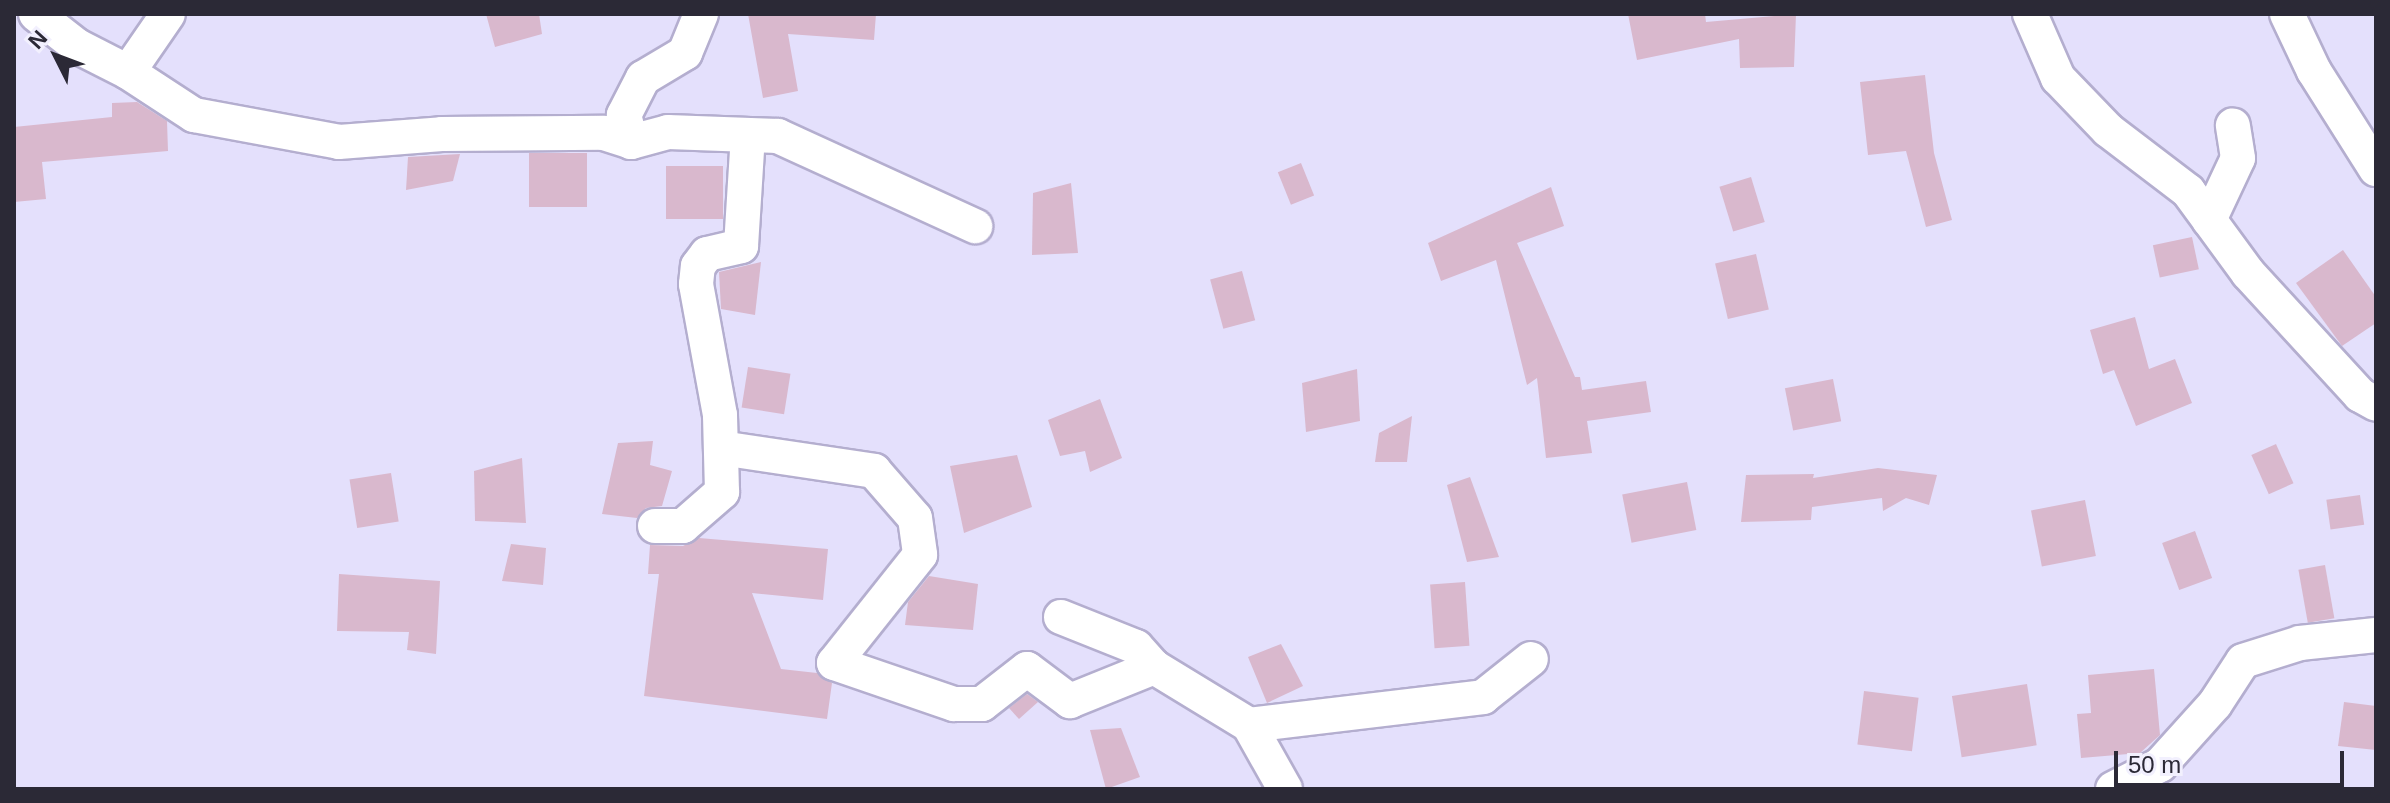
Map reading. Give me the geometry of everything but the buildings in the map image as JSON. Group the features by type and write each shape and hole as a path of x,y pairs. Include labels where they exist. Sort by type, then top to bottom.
{"street":[{"path":"36,14 77,46 128,72 194,115 339,142 442,134 604,133 631,142 668,132 778,136 975,226"},
{"path":"128,72 168,14"},
{"path":"631,142 624,115 643,78 685,53 701,14"},
{"path":"2030,14 2058,78 2108,130 2188,191 2248,273 2360,395 2376,404"},
{"path":"2287,14 2314,71 2376,169"},
{"path":"2209,220 2238,158 2233,125"},
{"path":"655,526 683,526 709,508 722,492 720,415 696,284 698,266 707,254 741,246 748,135"},
{"path":"721,448 874,471 915,518 920,555 834,663 954,704 982,704 1027,669 1070,701 1154,667"},
{"path":"1061,617 1136,647 1154,667 1249,725 1285,789"},
{"path":"2113,789 2160,765 2215,704 2243,661 2300,643 2376,635"},
{"path":"1249,725 1483,697 1531,659"}]}
